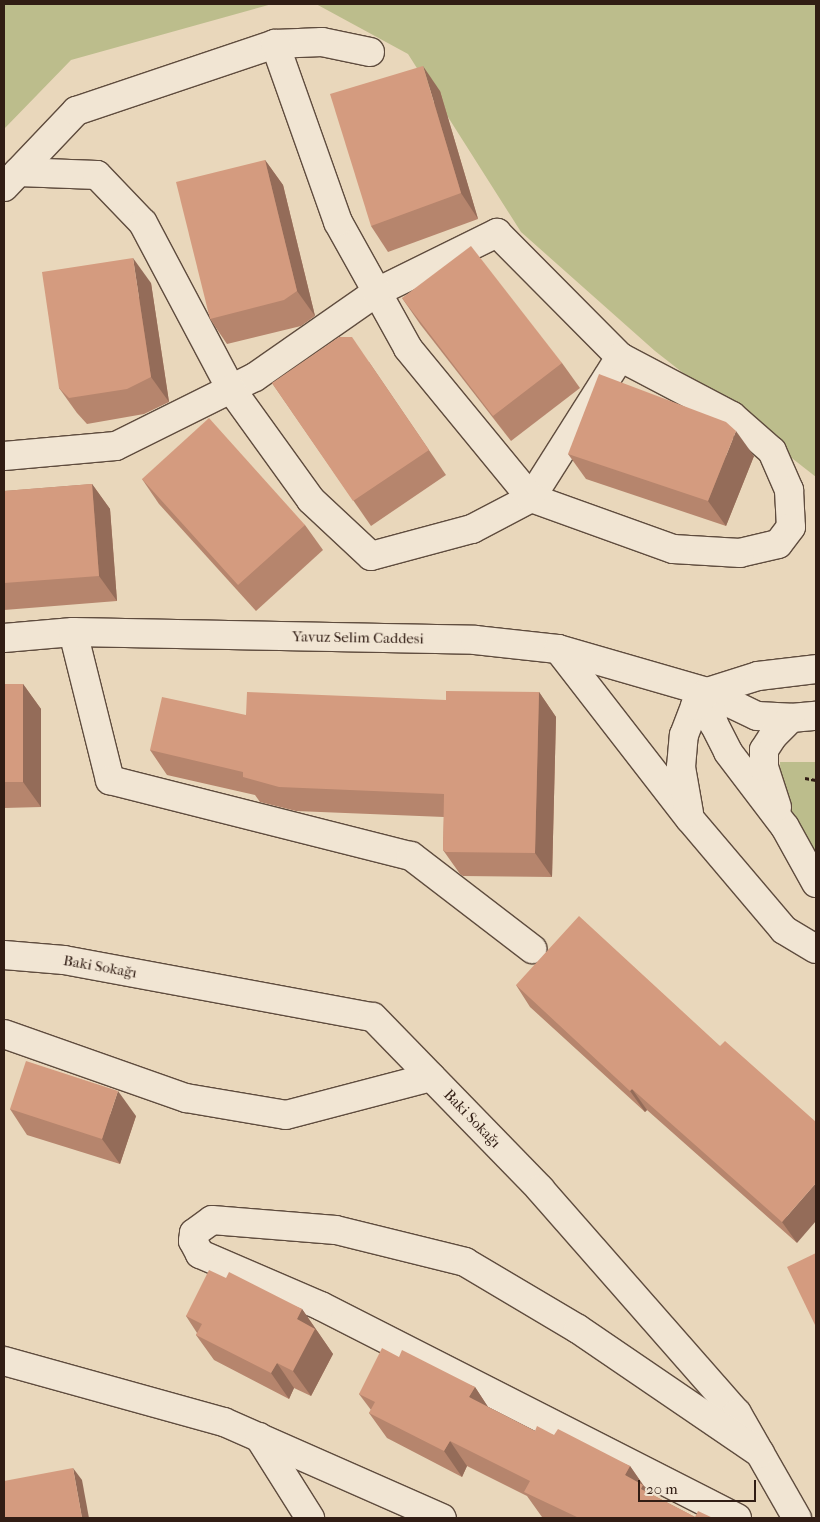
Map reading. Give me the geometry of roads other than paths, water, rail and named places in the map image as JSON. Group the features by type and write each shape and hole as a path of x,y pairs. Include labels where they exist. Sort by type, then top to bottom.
{"street":[{"path":"11,179 76,111 275,44 322,42 370,52"},
{"path":"4,456 116,446 255,378 377,292 497,233 620,357 732,416 772,451 789,490 791,527 778,544 740,553 673,549 531,498 408,348 377,292 338,222 275,44"},
{"path":"11,179 97,175 143,223 231,389 311,500 371,556 472,529 531,498 620,357"},
{"path":"73,632 110,780 411,856 532,949"},
{"name":"Yavuz Selim Caddesi","path":"4,638 73,632 476,640 558,649 707,692 757,716 804,717"},
{"path":"558,649 690,819 784,930 816,949"},
{"path":"690,819 681,767 684,735 694,706 707,692 758,676 816,669"},
{"path":"707,692 714,724 728,752 785,827"},
{"path":"804,717 773,736 764,750 764,766 769,787 785,827 816,883"},
{"name":"Baki Sokağı","path":"4,955 64,960 373,1017 540,1189 737,1413 797,1518"},
{"path":"4,1034 186,1098 286,1115 431,1076"},
{"path":"736,1518 321,1306 200,1254 193,1241 194,1233 212,1220 336,1230 465,1262 578,1329 760,1453"},
{"path":"4,1361 224,1422 442,1518"},
{"path":"259,1437 310,1518"}]}
